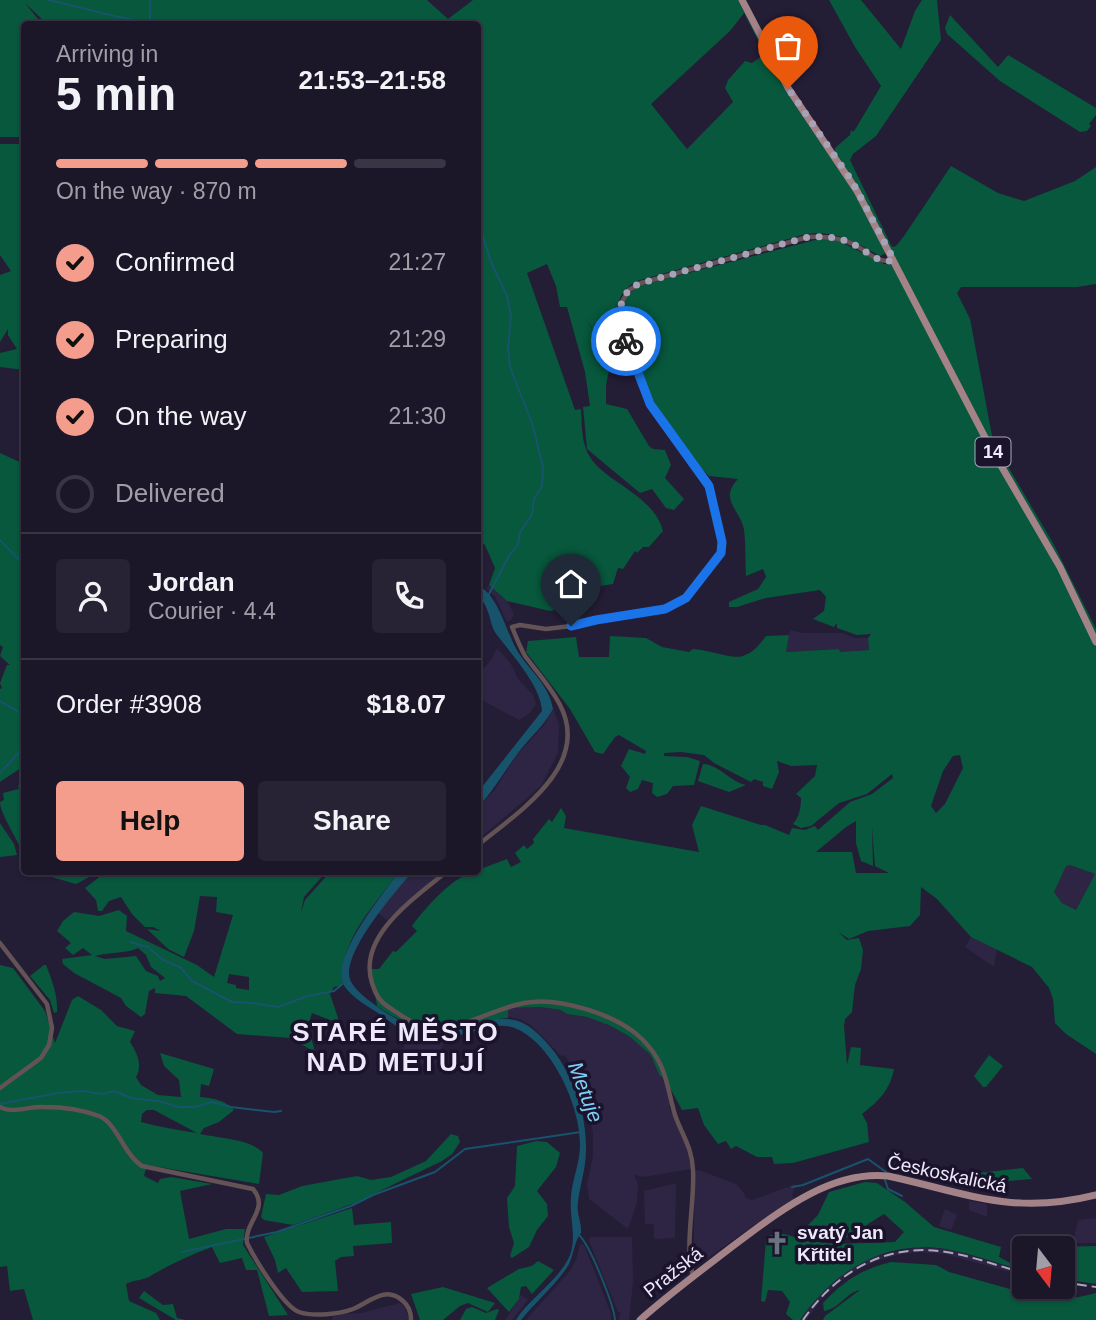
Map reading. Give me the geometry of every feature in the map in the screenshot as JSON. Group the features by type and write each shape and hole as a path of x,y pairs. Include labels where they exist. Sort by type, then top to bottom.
{"main road":[{"name":"14","path":"742,0 788,88 852,181 989,445 1060,567 1096,642"},
{"name":"Českoskalická","path":"728,1250 773,1216 834,1183 856,1177 888,1176 968,1197 1012,1204 1059,1202 1096,1195"},
{"name":"Pražská","path":"640,1320 728,1250"}],"street":[{"path":"481,843 536,799 555,776 566,741 566,725 561,707 523,653 512,627 520,625 546,629 665,609 686,598 719,558 722,542 709,486 650,404 635,367 619,314 623,298 634,286 808,237 822,236 853,243 885,262 894,260"},
{"path":"443,875 387,925 369,956 369,973 377,997 411,1022 430,1027 454,1026 524,1002 538,1002 574,1006 612,1018 632,1029 659,1059 671,1090 676,1116 690,1146 694,1170 691,1240 693,1276"},
{"path":"0,943 47,1004 52,1030 49,1045 41,1058 0,1088"},
{"path":"0,1107 6,1110 53,1107 101,1117 115,1132 132,1158 141,1165 243,1186 254,1191 260,1208 247,1232 247,1243 286,1302 296,1311 307,1314 347,1310 387,1294 396,1296 404,1303 411,1312 411,1320"}],"shaded area":[{"path":"489,585 507,601 514,614 511,620 507,622 495,596 486,589"},
{"path":"790,630 802,633 842,633 855,638 868,638 869,650 785,652"},
{"path":"497,648 511,664 518,679 533,695 536,704 530,713 519,720 481,700 481,672"},
{"path":"553,709 559,724 558,753 541,786 481,837 481,804 494,791 516,756 545,724"},
{"path":"1070,865 1095,874 1076,910 1062,903 1054,892 1065,866"},
{"path":"410,875 439,875 387,920 378,913"},
{"path":"971,937 997,949 994,967 965,947"},
{"path":"541,1007 587,1017 611,1026 651,1054 651,1059 664,1077 671,1103 669,1107 688,1147 691,1169 644,1177 634,1175 638,1184 637,1202 628,1229 589,1199 587,1184 593,1156 593,1132 583,1094 571,1064 532,1026 507,1016 511,1008"},
{"path":"410,1034 426,1039 445,1039 433,1069 402,1051"},
{"path":"699,1170 736,1184 746,1198 752,1200 796,1184 792,1195 795,1201 754,1225 698,1265 694,1259 694,1229 695,1171"},
{"path":"676,1183 675,1238 654,1239 654,1224 645,1224 644,1191"},
{"path":"969,1201 987,1204 987,1217 969,1210"},
{"path":"945,1209 957,1215 951,1230 939,1226"},
{"path":"1096,1218 1096,1243 1075,1243 1078,1220"},
{"path":"590,1237 632,1237 633,1282 629,1320 618,1320 621,1313 618,1312 589,1241"},
{"path":"580,1244 584,1245 611,1320 526,1320 570,1271"},
{"path":"919,1247 946,1249 1012,1267 1012,1273 945,1254 901,1254 876,1261 851,1273 824,1296 806,1320 800,1320 821,1293 849,1269 875,1256"},
{"path":"521,1295 528,1300 512,1320 505,1320"},
{"path":"400,1303 405,1307 409,1320 332,1320 333,1315 361,1313"}],"green space":[{"path":"0,0 427,0 448,19 473,0 738,0 785,90 855,194 886,253 880,256 836,236 806,234 640,280 623,293 618,305 617,327 612,323 619,333 625,351 616,362 612,360 584,316 611,361 606,385 606,404 627,409 649,446 665,450 671,465 665,478 684,499 674,510 666,508 652,489 640,493 587,449 583,407 590,406 585,372 567,307 560,307 556,286 547,264 527,273 575,410 581,409 582,434 587,452 606,474 650,508 663,531 649,547 643,547 637,553 635,551 623,569 618,568 613,584 568,591 576,595 574,605 550,611 507,601 489,585 495,568 481,542 481,21 44,21 25,3 40,21 21,21 21,137 0,137","holes":["744,13 765,54 752,63 745,61 728,80 725,88 733,102 687,149 651,104 730,31"]},
{"path":"829,0 861,0 901,49 915,11 922,0 937,0 941,40 876,136 853,154 850,160 892,247 904,236 951,166 998,193 1024,201 1075,181 1096,167 1096,284 1077,287 961,287 957,293 970,319 993,441 1053,543 1096,629 1096,636 992,444 860,190 835,152 835,148 856,128 881,86"},
{"path":"950,15 998,67 1008,55 1096,108 1096,115 1087,131 1080,132 1000,81 947,34 945,28"},
{"path":"0,144 21,144 21,370 0,367 0,353 17,349 8,335 8,329 0,342 0,275 11,271 0,255"},
{"path":"823,238 837,240 884,264 893,265 987,447 1057,568 1096,647 1096,1054 1066,1034 1055,1023 1049,988 1032,967 971,937 937,899 921,887 920,915 910,926 868,931 849,939 838,932 847,940 859,938 863,950 852,1012 845,1019 844,1026 847,1065 851,1047 861,1048 860,1065 894,1069 883,1094 862,1114 867,1123 869,1142 793,1163 774,1164 772,1157 757,1157 736,1146 731,1149 726,1141 718,1144 704,1125 698,1108 682,1110 664,1077 660,1076 650,1054 630,1037 611,1026 587,1017 541,1007 511,1008 508,1018 455,1027 428,1028 396,1018 377,1006 371,969 379,969 393,951 396,952 417,931 412,926 432,901 467,875 481,875 481,869 507,859 511,867 521,862 515,853 524,845 527,849 534,843 533,839 549,819 552,822 561,808 566,816 564,828 699,852 692,825 701,806 789,835 792,828 805,830 815,826 818,830 850,802 872,794 893,778 892,774 867,794 839,803 811,826 801,828 793,824 801,805 801,798 796,794 815,776 817,765 791,766 777,761 779,772 772,789 754,779 751,782 704,755 664,753 664,756 687,757 700,761 694,785 673,786 667,794 657,797 652,793 653,783 642,780 638,789 630,792 626,788 630,777 621,766 629,749 645,754 646,751 619,735 603,754 595,752 570,709 526,652 528,641 576,637 579,657 609,657 610,636 646,638 662,647 689,652 693,649 734,657 749,653 766,636 789,635 786,652 869,650 868,638 871,634 857,635 837,628 837,623 834,627 813,619 824,611 826,597 820,590 729,607 729,602 758,589 766,577 763,569 746,576 744,530 730,499 732,486 738,479 709,476 664,420 641,374 624,327 623,305 634,290 642,285","holes":["960,755 963,768 945,804 936,813 931,806 943,771 953,756","856,821 856,843 861,861 873,866 872,827 875,866 889,873 856,873 852,852 816,852","1066,866 1095,874 1076,910 1062,903 1054,892"]},
{"path":"0,453 21,463 21,768 0,782 0,683 7,665 10,665 0,656 3,647 0,645"},
{"path":"703,764 715,767 746,785 729,792 698,781"},
{"path":"21,784 21,850 0,802 4,800 3,793 19,789 18,785"},
{"path":"0,823 14,844 17,855 0,857"},
{"path":"44,875 93,875 76,884"},
{"path":"102,875 323,875 304,897 301,912 305,900 327,875 397,875 360,924 346,954 343,985 334,987 330,994 340,1024 312,1013 308,1026 315,1052 290,1038 237,1034 186,996 155,993 155,988 149,991 145,1014 141,1017 126,1006 121,998 74,973 63,964 62,959 92,955 83,948 73,955 65,948 71,943 57,931 63,921 74,912 99,916 119,910 127,916 126,931 197,965 214,977 233,915 216,912 217,897 200,896 194,931 184,957 168,949 147,929 161,931 145,927 121,897 109,901 102,911 98,911 96,900 85,888","holes":["138,948 146,955 151,967 165,978 160,981 158,976 146,971 136,956 105,959 95,956","229,974 249,977 249,990 227,983"]},
{"path":"0,965 13,968 45,1011 55,1043 72,1000 78,996 101,1010 117,1026 135,1031 130,1042 139,1064 136,1077 141,1085 158,1095 181,1097 179,1080 164,1066 160,1053 214,1069 209,1086 201,1084 200,1097 223,1102 234,1110 219,1122 204,1128 200,1134 243,1142 258,1148 263,1153 259,1184 147,1165 144,1176 158,1183 160,1179 171,1177 212,1184 180,1191 189,1239 226,1229 245,1229 243,1245 288,1315 269,1316 257,1270 246,1270 242,1258 220,1263 212,1247 149,1277 126,1284 129,1301 156,1313 160,1320 33,1320 24,1289 10,1291 7,1266 0,1267","holes":["147,1110 154,1110 197,1133 141,1122 142,1114"]},
{"path":"44,965 56,994 57,1012 54,1013 50,1000 30,976"},
{"path":"989,1055 1003,1066 986,1087 983,1087 974,1076"},
{"path":"451,1134 458,1136 460,1142 452,1154 355,1203 293,1225 264,1220 261,1217 266,1194 279,1195 302,1186 357,1176 371,1180 391,1177 426,1161"},
{"path":"536,1141 547,1142 560,1153 556,1167 537,1191 547,1204 548,1216 529,1247 512,1258 510,1256 514,1243 509,1227 507,1198 515,1186 517,1146"},
{"path":"1023,1168 1032,1179 970,1184 969,1174"},
{"path":"865,1182 877,1183 934,1227 1001,1247 999,1257 1012,1264 1012,1267 946,1249 902,1249 862,1262 845,1273 813,1302 800,1320 793,1320 786,1314 790,1302 782,1291 768,1290 765,1302 761,1301 766,1240 771,1235 784,1234 835,1244 895,1242 904,1232 884,1214 868,1224 859,1235 825,1239 812,1235 806,1231 806,1227 818,1215 829,1192"},
{"path":"352,1208 354,1225 391,1222 392,1243 353,1246 354,1256 341,1257 335,1261 338,1291 302,1292 286,1268 278,1273 264,1237"},
{"path":"1096,1246 1096,1284 1075,1281 1075,1247"},
{"path":"538,1261 554,1270 532,1294 526,1286 521,1287 519,1299 509,1312 487,1288"},
{"path":"891,1262 936,1265 949,1272 1012,1290 1012,1299 1075,1299 1096,1293 1096,1320 823,1320 860,1290 829,1310 824,1311 823,1303 854,1277"},
{"path":"443,1287 495,1303 488,1312 468,1303 443,1320 420,1320 411,1294"},
{"path":"144,1291 163,1305 173,1304 177,1318 186,1320 176,1320 139,1298"},
{"path":"472,1307 486,1313 499,1310 495,1320 460,1320 466,1309"}],"water":[{"path":"481,588 497,605 514,645 544,686 553,709 481,803 481,788 542,711 537,691 494,630 482,601"},
{"path":"397,875 410,875 364,934 351,962 349,978 367,999 388,1014 420,1028 441,1029 495,1019 520,1022 544,1039 555,1053 579,1099 586,1150 578,1206 581,1233 566,1269 521,1320 516,1320 559,1273 572,1248 571,1197 580,1145 576,1114 570,1096 553,1063 542,1049 517,1029 501,1026 450,1037 419,1036 396,1026 352,995 345,987 342,975 344,961 350,944"}],"waterway":[{"path":"48,0 140,21"},
{"path":"150,0 150,21"},
{"path":"481,230 491,262 507,296 511,316 508,349 510,367 533,426 543,468 542,486 534,499 532,515 520,532 518,545 510,554 488,596"},
{"path":"0,540 21,562"},
{"path":"0,701 21,713"},
{"path":"0,773 21,750"},
{"path":"130,942 148,947 163,960 180,967 192,981 232,1002 278,1007 307,996 334,991 345,982"},
{"path":"0,1104 58,1093 83,1091 102,1094 114,1091 131,1098 179,1107 196,1107 212,1102 231,1107 281,1111"},
{"name":"Metuje","path":"182,1252 277,1232 351,1206 435,1172 465,1149 581,1132"},
{"path":"792,1187 868,1159 886,1172"},
{"path":"885,1180 888,1189 902,1196"},
{"path":"579,1235 601,1276 615,1320"}],"railway":[{"path":"803,1320 816,1303 847,1275 883,1256 924,1250 946,1252 1012,1270"},
{"path":"1075,1284 1096,1287"}],"way so far":[{"path":"626,341 619,314 620,305 629,290 641,283 808,237 822,236 853,243 885,262 894,260 852,181 788,88"}],"place":[{"name":"svatý Jan Křtitel","path":"777,1243"}],"district":[{"name":"STARÉ MĚSTO NAD METUJÍ","path":"396,1047"}],"route":[{"path":"571,626 665,609 686,598 719,558 722,548 709,486 650,404 626,341"}]}
